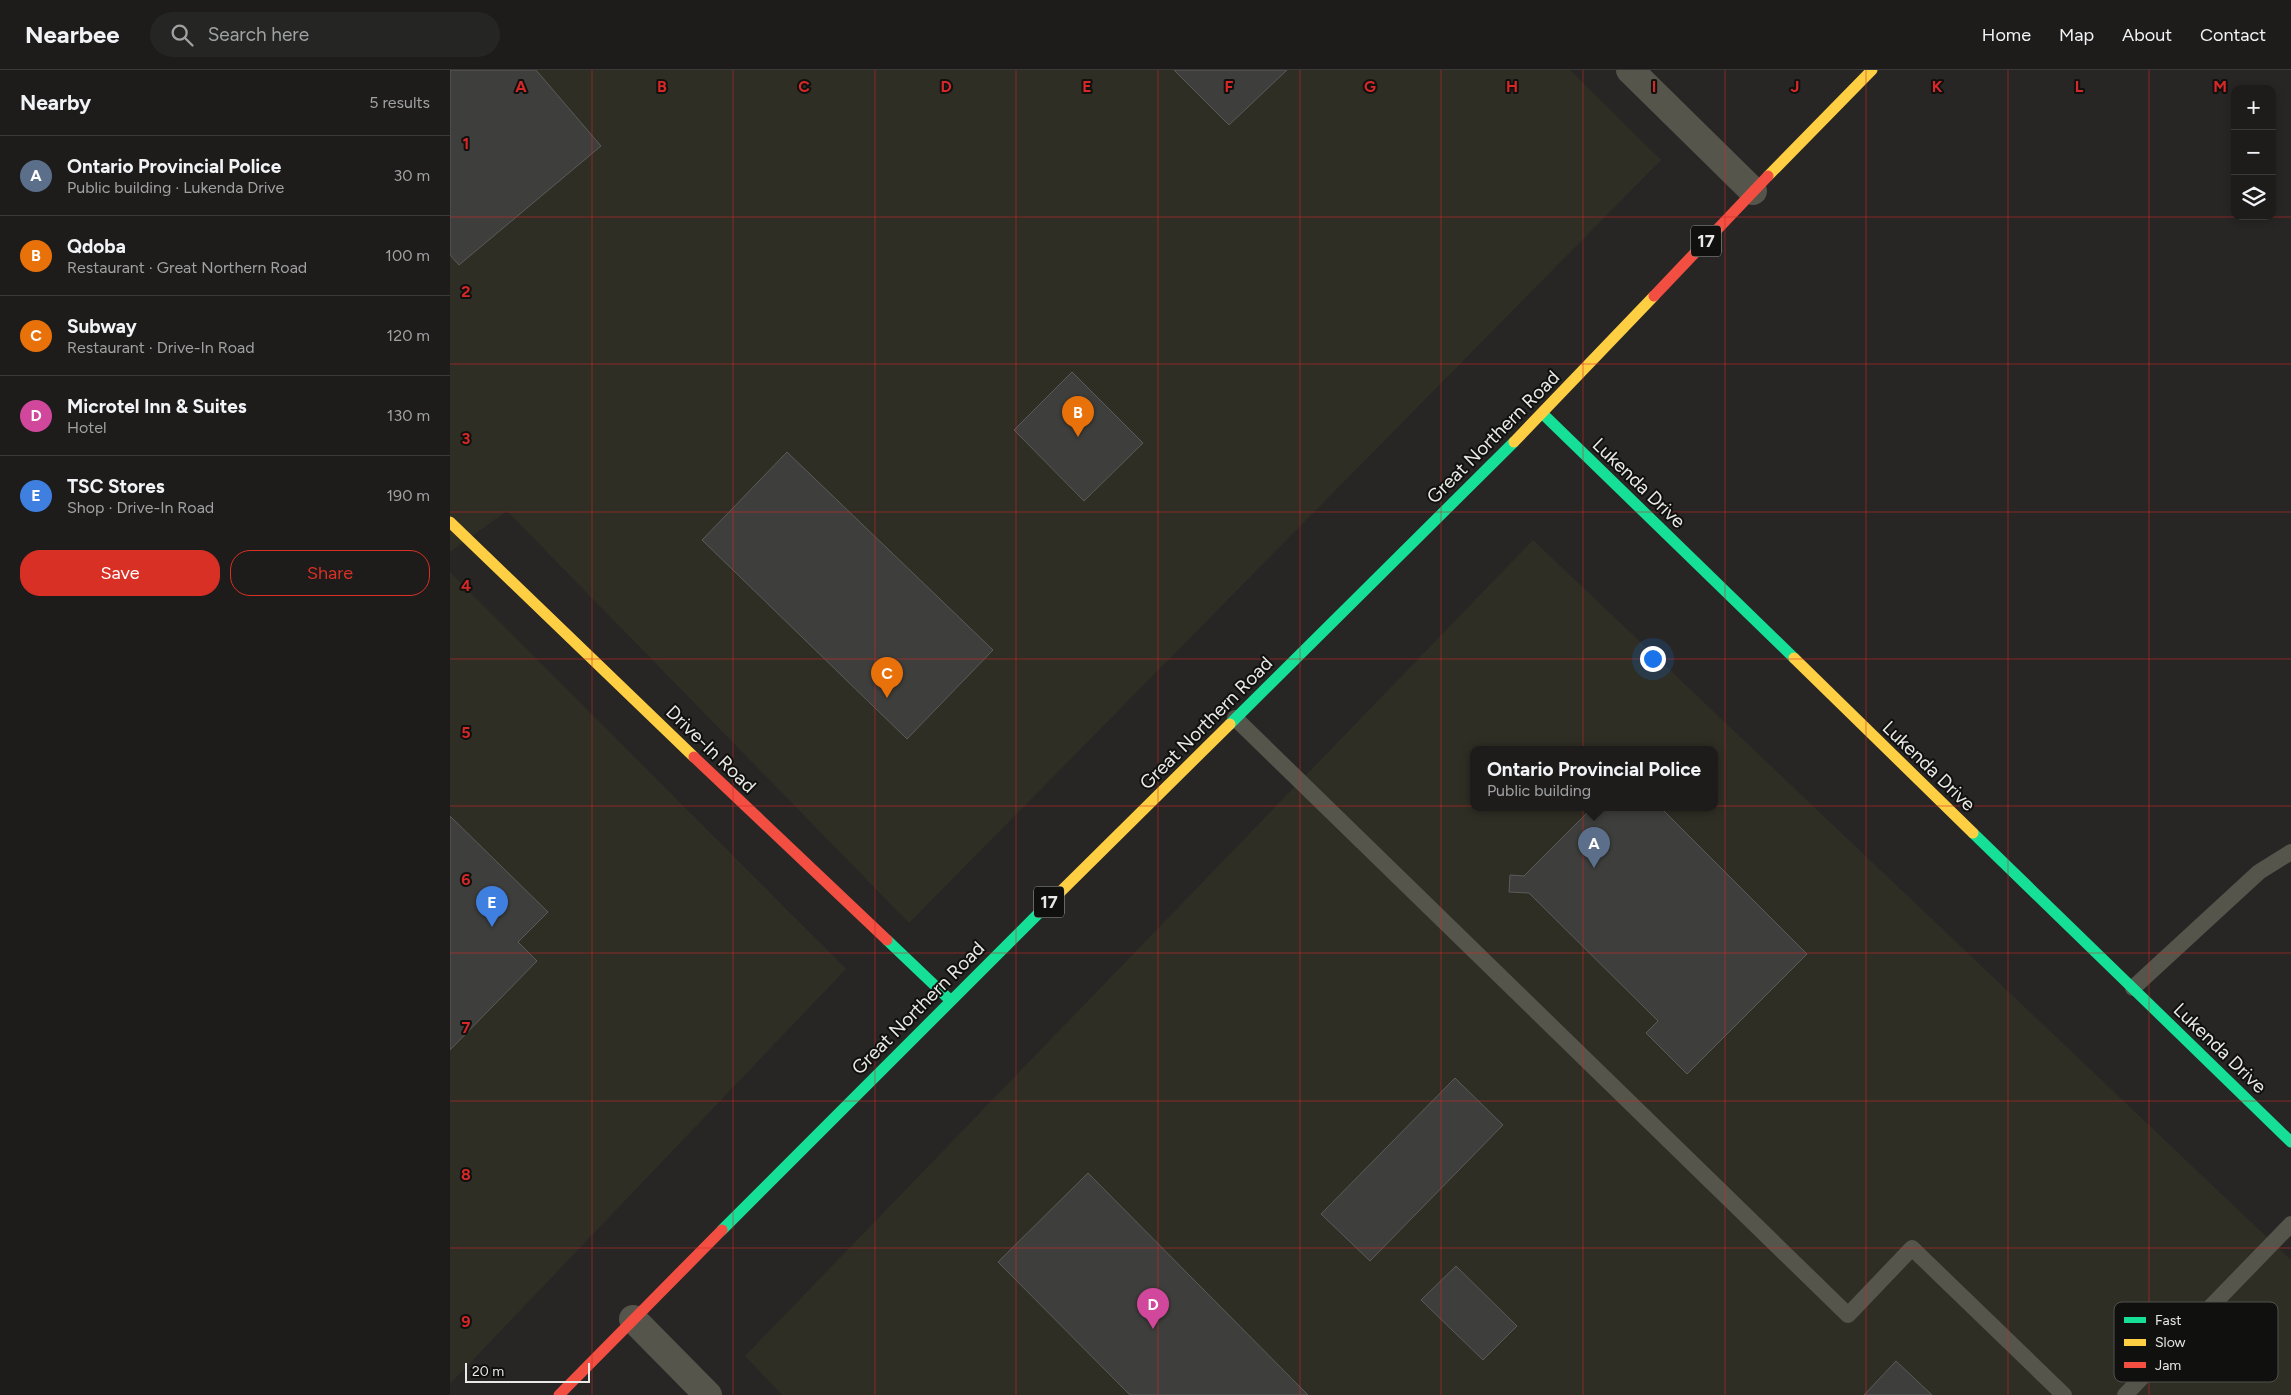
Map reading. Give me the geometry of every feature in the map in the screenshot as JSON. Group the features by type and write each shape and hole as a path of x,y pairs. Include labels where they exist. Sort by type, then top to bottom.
{"main road":[{"name":"Great Northern Road","path":"559,1395 633,1318 950,1000 1543,414 1753,191 1872,70"},
{"name":"Lukenda Drive","path":"1543,414 2291,1142"},
{"name":"Drive-In Road","path":"450,522 950,1000"}],"street":[{"path":"1630,70 1753,191"},
{"path":"633,1318 708,1395"}],"lane":[{"path":"1236,718 1848,1315 1912,1248 2064,1395"},
{"path":"2133,988 2258,872 2291,852"},
{"path":"2215,1302 2291,1224"},
{"path":"2125,1395 2138,1382"}],"shaded area":[{"path":"450,70 1570,70 1661,160 909,923 507,511 450,552"},
{"path":"1533,540 2291,1260 2291,1395 782,1395 745,1356"},
{"path":"450,572 846,969 450,1384"}],"building":[{"path":"450,70 536,70 601,146 459,265 450,255"},
{"path":"1174,70 1287,70 1229,125"},
{"path":"1072,372 1143,443 1084,501 1014,430"},
{"path":"787,452 993,650 907,739 702,540"},
{"path":"1589,811 1664,811 1807,954 1687,1074 1646,1033 1658,1021 1529,893 1509,892 1510,875 1524,876"},
{"path":"450,816 548,912 518,942 537,961 450,1050"},
{"path":"1455,1078 1503,1125 1370,1261 1321,1214"},
{"path":"1088,1173 1308,1395 1130,1395 998,1262"},
{"path":"1456,1266 1517,1326 1483,1360 1421,1300"},
{"path":"1896,1361 1932,1395 1864,1395"}],"traffic: fast":[{"path":"1543,414 1794,658"},
{"path":"1230,724 1514,442"},
{"path":"1973,833 2291,1142"},
{"path":"722,1230 1043,909"},
{"path":"887,940 950,1000"}],"traffic: slow":[{"path":"1768,176 1872,70"},
{"path":"1514,442 1654,296"},
{"path":"450,522 694,757"},
{"path":"1794,658 1973,833"},
{"path":"1043,909 1230,724"}],"traffic: jam":[{"path":"1654,296 1768,176"},
{"path":"694,757 887,940"},
{"path":"559,1395 722,1230"}],"place":[{"name":"Qdoba","path":"1078,437"},
{"name":"Subway","path":"887,698"},
{"name":"Ontario Provincial Police","path":"1594,868"},
{"name":"TSC Stores","path":"492,927"},
{"name":"Microtel Inn & Suites","path":"1153,1329"}]}
